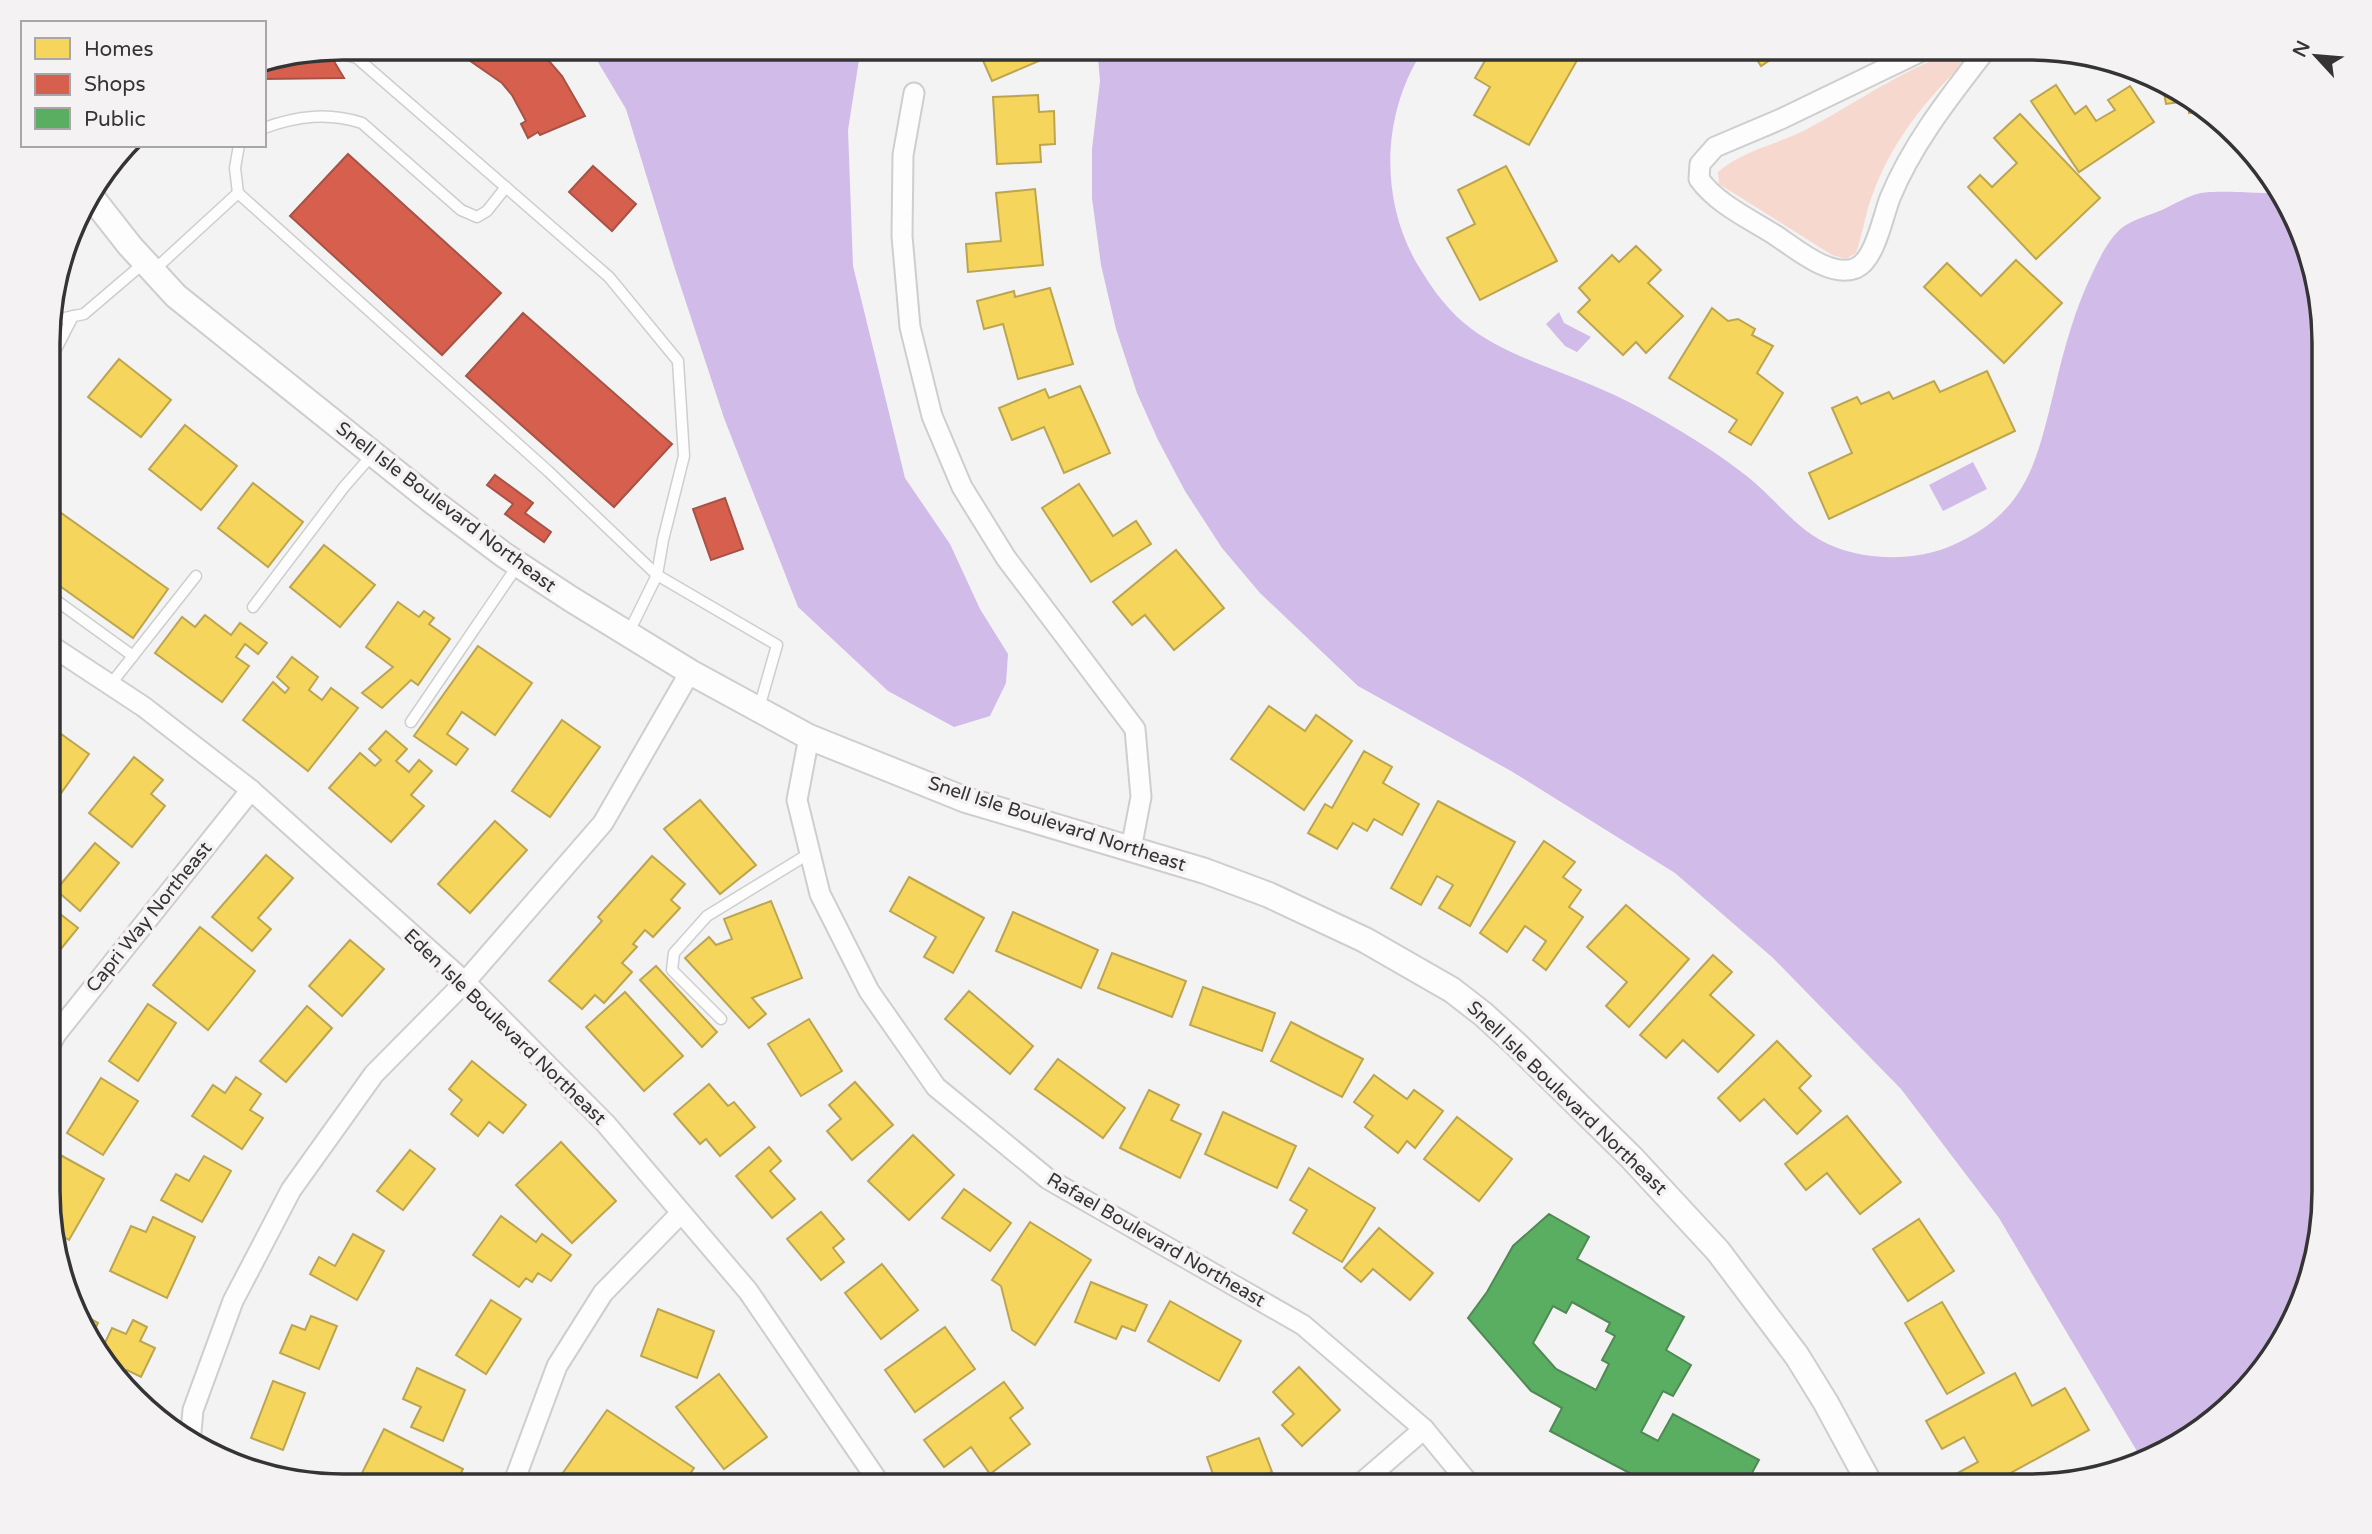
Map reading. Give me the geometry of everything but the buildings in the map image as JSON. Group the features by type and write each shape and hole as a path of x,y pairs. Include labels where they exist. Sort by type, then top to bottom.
{"street":[{"path":"1903,60 1781,119 1715,147 1700,164 1699,179 1715,196 1815,261 1837,269 1858,267 1867,260 1874,245 1902,169 1930,124 1978,60"},
{"path":"914,93 903,155 902,236 910,327 932,416 962,487 1006,558 1135,729 1141,797 1131,849"},
{"name":"Snell Isle Boulevard Northeast","path":"96,203 176,296 373,454 518,564 690,672 809,737 966,800 1205,871 1309,913 1412,965 1452,990 1483,1014 1631,1157 1718,1251 1797,1356 1865,1475"},
{"name":"Eden Isle Boulevard Northeast","path":"60,652 144,708 251,790 465,982 606,1124 680,1214 748,1290 874,1475"},
{"path":"191,1431 193,1410 233,1301 290,1190 374,1074 465,982 603,823 690,672"},
{"name":"Rafael Boulevard Northeast","path":"809,737 797,800 820,894 869,991 936,1087 1048,1178 1303,1325 1424,1429 1462,1475"},
{"name":"Capri Way Northeast","path":"60,1026 251,790"},
{"path":"516,1475 557,1366 603,1293 680,1214"},
{"path":"1371,1475 1424,1429"}],"lane":[{"path":"359,60 609,277 678,360 684,456 657,575 628,635"},
{"path":"266,127 290,118 341,116 362,123 461,210 477,217 487,211 506,187"},
{"path":"239,147 235,168 238,193 548,471 657,575 777,645 759,709"},
{"path":"61,319 84,314 149,267 238,193"},
{"path":"60,341 73,316"},
{"path":"253,607 344,487 373,454"},
{"path":"411,722 518,564"},
{"path":"110,685 196,576"},
{"path":"60,603 133,656"},
{"path":"721,1019 672,970 674,953 707,916 810,852"}],"shaded area":[{"path":"597,60 859,60 848,130 853,266 905,478 950,544 980,609 1008,654 1006,683 990,716 954,727 888,691 798,607 724,418 626,109"},
{"path":"1098,60 1418,60 1400,98 1390,154 1391,182 1404,236 1416,262 1450,309 1476,333 1490,341 1649,412 1720,456 1759,486 1799,525 1822,541 1849,552 1879,557 1925,554 1953,545 1978,532 1998,517 2013,500 2035,460 2080,301 2105,248 2123,227 2201,193 2271,194 2291,234 2303,269 2312,324 2312,1210 2303,1265 2291,1300 2275,1333 2254,1364 2230,1392 2202,1416 2171,1437 2138,1453 1999,1218 1901,1089 1773,958 1675,873 1511,771 1358,686 1260,593 1222,548 1185,491 1158,440 1137,393 1116,329 1101,265 1092,198 1092,149 1100,81"},
{"path":"1934,60 1968,60 1924,105 1899,140 1870,203 1856,253 1846,259 1832,255 1719,184 1718,172 1728,164 1798,134"},
{"path":"1559,312 1564,323 1591,337 1577,352 1565,346 1546,324"},
{"path":"1973,462 1987,489 1943,511 1929,485"}]}
